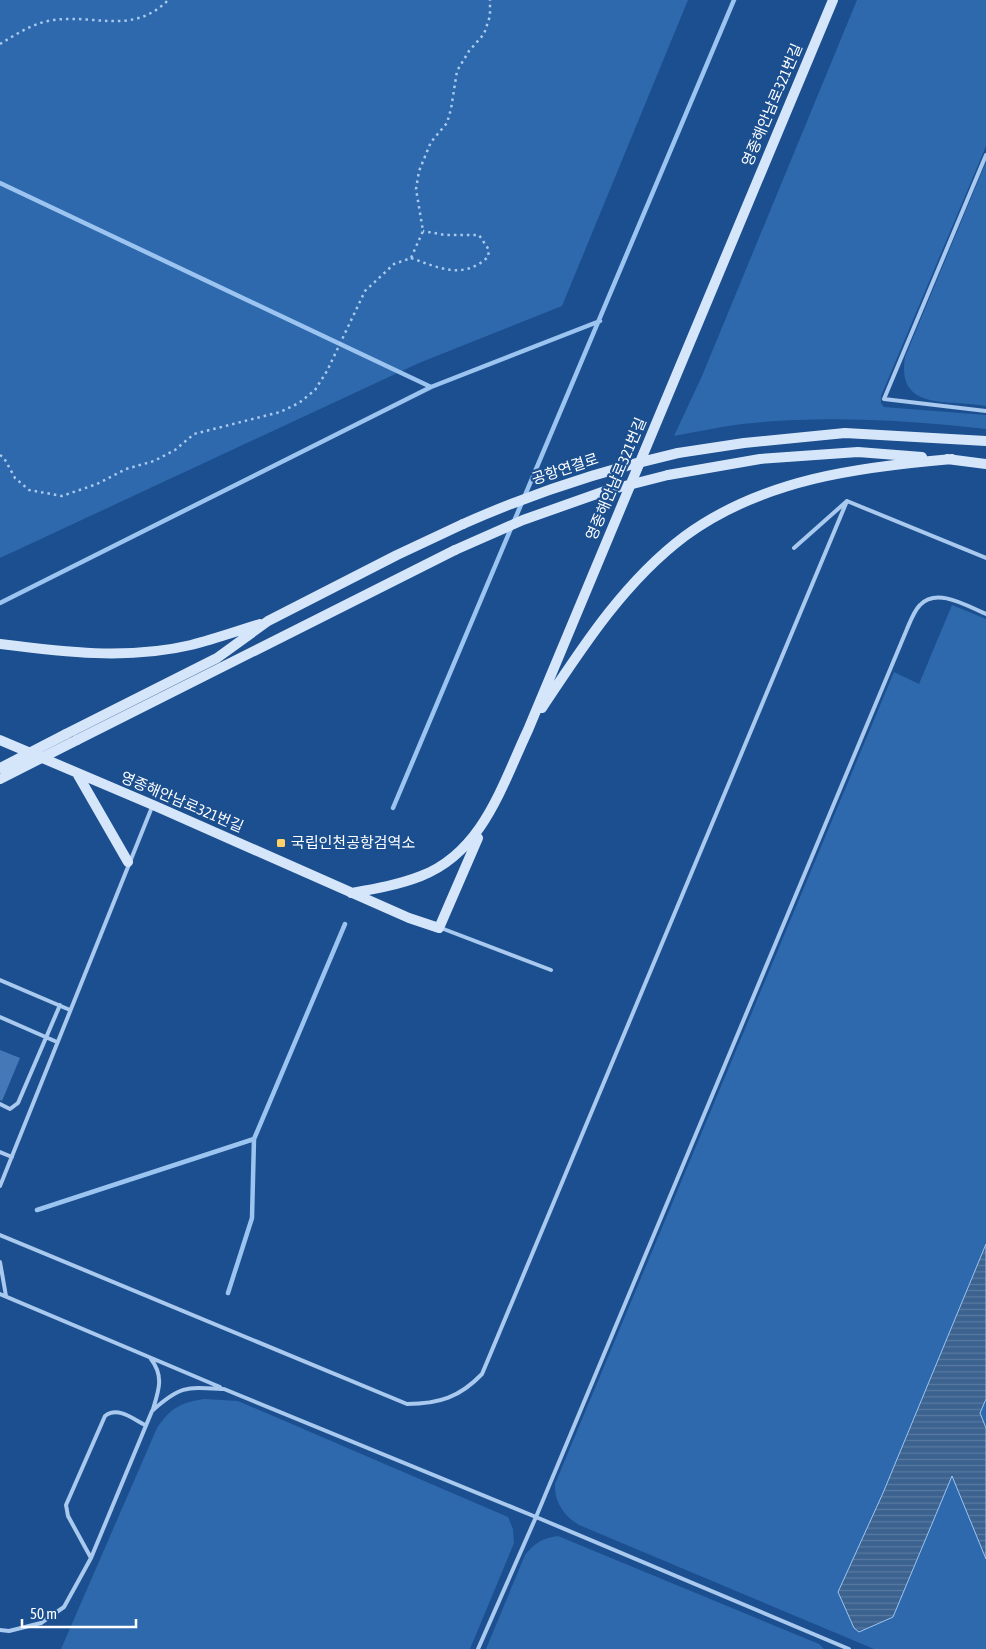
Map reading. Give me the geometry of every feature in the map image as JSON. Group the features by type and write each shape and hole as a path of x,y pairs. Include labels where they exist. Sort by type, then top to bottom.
{"street":[{"name":"영종해안남로321번길","path":"351,893 414,878 444,864 470,843 487,816 528,730 833,0"},
{"name":"공항연결로","path":"268,621 397,555 463,524 560,485 625,465 678,453 744,443 845,433 986,441"},
{"path":"0,779 455,550 523,520 605,491 668,475 760,458 858,452 952,459 986,464"},
{"path":"528,730 581,648 615,605 651,566 686,536 729,510 770,492 805,481 883,465 952,459"},
{"path":"0,644 50,651 98,654 136,652 189,645 268,621"},
{"path":"0,768 217,658 268,621"},
{"name":"영종해안남로321번길","path":"0,740 409,918 439,928"},
{"path":"78,775 128,862"},
{"path":"439,928 487,816"}],"lane":[{"path":"986,155 884,399 986,411"},
{"path":"794,548 847,501"},
{"path":"847,501 986,558"},
{"path":"0,1235 407,1404 427,1404 449,1398 468,1389 482,1374 847,501"},
{"path":"478,1649 536,1516 906,629 919,606 930,598 938,597 986,614"},
{"path":"0,1186 128,862 153,805"},
{"path":"439,928 552,970"},
{"path":"0,980 70,1010"},
{"path":"0,1104 10,1108 18,1103 60,1005"},
{"path":"0,1017 57,1042"},
{"path":"0,1152 12,1156"},
{"path":"0,1262 6,1296"},
{"path":"0,1294 224,1389 536,1516 849,1649"},
{"path":"0,1630 8,1631 41,1624 64,1608 91,1558 152,1411 160,1382 158,1368 150,1358"},
{"path":"152,1411 180,1389 194,1387 224,1389"},
{"path":"91,1558 68,1516 66,1505 105,1416 111,1412 118,1412 146,1425"}],"path":[{"path":"0,44 28,27 48,21 69,19 111,23 144,18 159,9 168,0"},
{"path":"411,258 423,231 416,190 419,171 431,142 446,123 451,109 457,71 469,51 484,34 490,16 490,0"},
{"path":"0,455 4,458 14,478 29,490 62,496 97,484 126,469 154,461 174,450 194,434 280,412 299,403 315,390 327,371 365,291 394,264 411,258 434,267 471,270 488,257 488,250 479,236 445,235 423,231"}],"shaded area":[{"path":"0,0 688,0 562,306 419,363 0,558"},
{"path":"857,0 986,0 986,146 881,396 881,403 884,407 986,415 986,429 895,421 833,419 742,424 674,436 702,376"},
{"path":"986,162 986,406 942,402 917,395 909,387 904,375 905,357"},
{"path":"952,605 986,619 986,1649 874,1649 579,1525 565,1513 558,1503 555,1484 894,672 919,684"},
{"path":"986,1244 986,1399 980,1413 986,1428 986,1559 952,1476 893,1617 859,1632 854,1628 838,1592 883,1493"},
{"path":"205,1399 238,1401 508,1517 513,1529 514,1543 470,1649 61,1649 157,1428 167,1415 177,1407"},
{"path":"558,1536 819,1644 824,1649 486,1649 525,1555 539,1542"}],"building":[{"path":"0,1050 20,1058 2,1101 0,1100"}],"waterway":[{"path":"393,808 734,0"},
{"path":"0,183 431,387"},
{"path":"0,603 431,387 600,321"},
{"path":"228,1293 252,1218 254,1139 345,924"},
{"path":"37,1210 254,1139"}],"place":[{"name":"국립인천공항검역소","path":"281,843"}]}
